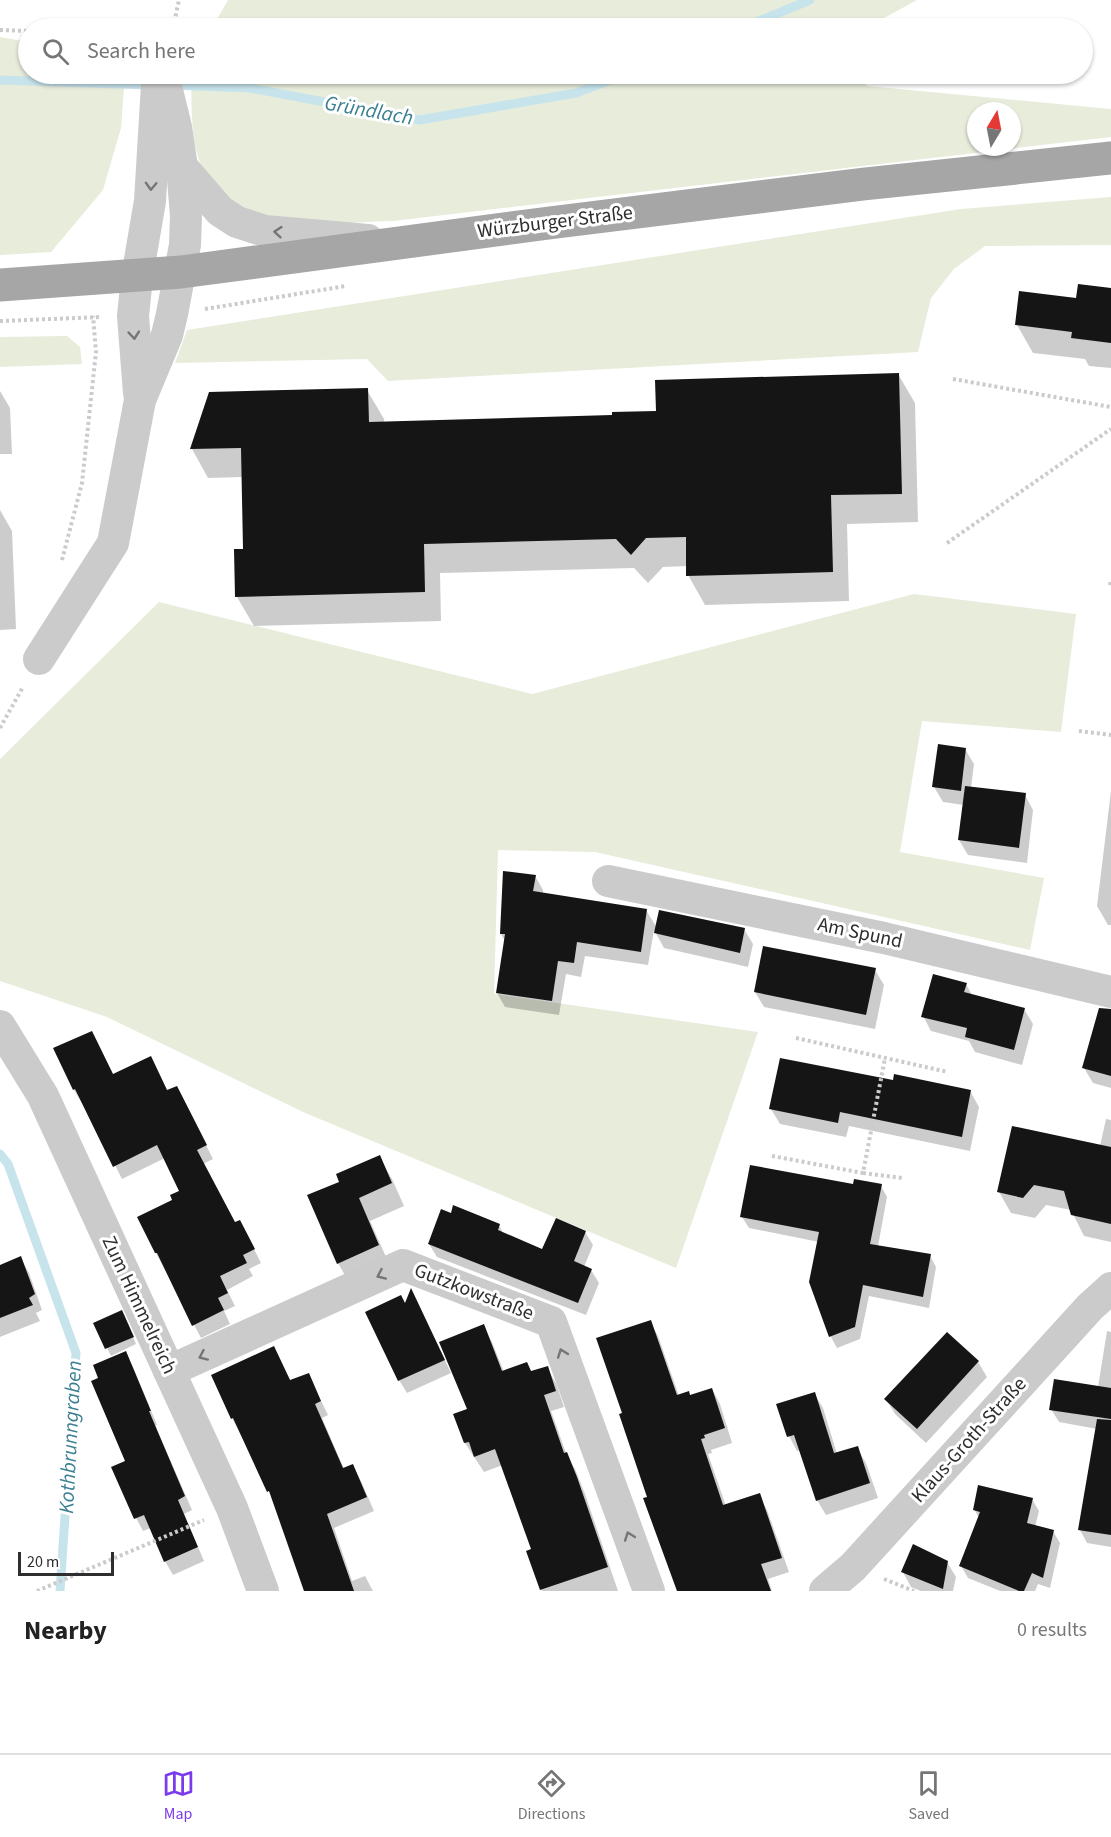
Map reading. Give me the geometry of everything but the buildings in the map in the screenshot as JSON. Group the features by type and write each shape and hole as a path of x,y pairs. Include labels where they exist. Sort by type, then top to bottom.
{"main road":[{"name":"Würzburger Straße","path":"0,285 137,277 181,272 852,185 1111,158"}],"street":[{"path":"159,84 164,128 182,167 220,211 237,222 265,231 399,242"},
{"path":"140,400 133,316 137,277 164,128 163,84"},
{"path":"39,659 113,543 140,400 167,335 181,272 186,216 182,167"},
{"name":"Am Spund","path":"608,881 884,938 1111,992"},
{"name":"Zum Himmelreich","path":"0,1026 43,1096 232,1508 263,1591"},
{"name":"Gutzkowstraße","path":"169,1371 403,1265 551,1322 649,1591"},
{"name":"Klaus-Groth-Straße","path":"825,1591 853,1567 1104,1302"}],"path":[{"path":"175,18 179,0"},
{"path":"0,30 18,31"},
{"path":"62,562 82,483 96,352 91,279"},
{"path":"953,379 1111,407"},
{"path":"947,543 1111,429"},
{"path":"1110,585 1111,579"},
{"path":"0,728 39,659"},
{"path":"1079,731 1111,735"},
{"path":"796,1038 948,1072"},
{"path":"863,1173 885,1058"},
{"path":"772,1156 902,1178"},
{"path":"39,1590 232,1508"}],"green space":[{"path":"228,0 917,0 884,18 218,18"},
{"path":"0,37 18,40 18,84 124,84 121,128 103,190 51,252 0,255"},
{"path":"191,84 865,84 867,86 1111,109 1111,137 1021,148 1021,102 967,102 967,154 393,221 328,224 284,221 243,208 225,196 209,180 203,171 194,139"},
{"path":"1111,197 1111,245 985,246 954,269 931,298 918,352 388,381 367,359 175,363 187,330 961,209"},
{"path":"67,336 80,347 82,364 0,367 0,337"},
{"path":"914,594 1076,614 1061,732 922,721 900,852 1044,878 1030,950 595,852 498,850 494,994 758,1032 676,1268 303,1112 107,1017 0,981 0,759 159,602 532,694"}],"waterway":[{"name":"Gründlach","path":"766,18 810,0"},
{"name":"Gründlach","path":"0,80 18,81"},
{"name":"Gründlach","path":"122,84 152,85"},
{"name":"Gründlach","path":"172,85 250,88 420,120 576,93 600,84"},
{"name":"Kothbrunngraben","path":"0,1154 8,1164 76,1353 60,1591"}]}
